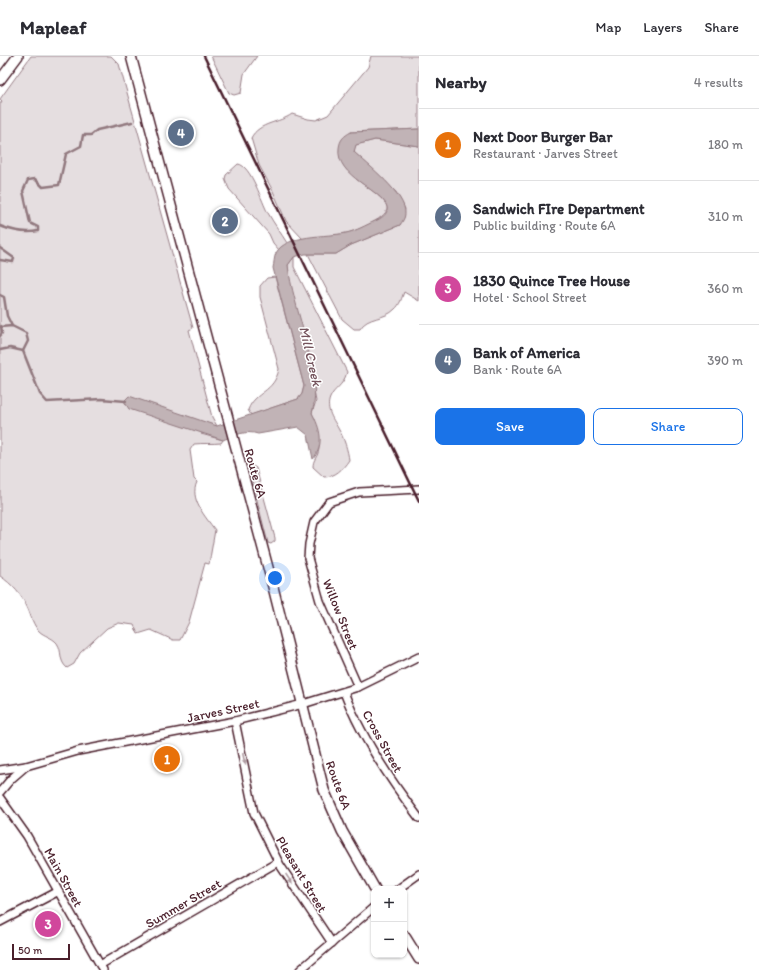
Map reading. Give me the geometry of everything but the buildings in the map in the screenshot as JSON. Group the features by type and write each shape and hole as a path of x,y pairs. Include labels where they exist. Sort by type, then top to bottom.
{"main road":[{"path":"0,80 18,56"},
{"name":"Route 6A","path":"130,56 226,415 275,591 324,790 342,831 373,886"},
{"path":"407,940 419,959"}],"street":[{"name":"Willow Street","path":"358,687 320,601 308,558 309,544 314,522 329,502 359,492 419,489"},
{"name":"Jarves Street","path":"0,770 26,766 78,751 235,721 303,704 358,687 419,657"},
{"name":"Cross Street","path":"344,692 377,757 399,792 419,818"},
{"name":"Pleasant Street","path":"235,721 254,813 278,862 332,943"},
{"name":"Jarves Street","path":"0,792 26,766"},
{"name":"Main Street","path":"0,798 27,836 57,892 101,968"},
{"name":"Summer Street","path":"101,968 278,862"},
{"path":"402,886 419,874"},
{"path":"0,922 57,892"},
{"path":"300,970 371,910"}],"shaded area":[{"path":"31,56 111,56 119,64 193,328 189,330 212,417 217,426 201,434 223,440 221,443 194,444 190,450 194,479 197,482 195,495 199,507 215,530 209,564 205,563 189,622 180,640 173,640 151,630 138,634 134,625 119,623 107,628 80,653 74,664 67,668 62,662 57,643 37,629 26,604 20,595 13,586 0,576 0,104 2,101 0,99"},
{"path":"211,56 257,56 244,74 241,93 234,95 229,93"},
{"path":"371,56 419,56 419,129 351,132 356,179 382,199 387,206 387,210 384,215 372,223 351,232 303,239 286,221 273,191 259,165 251,138 264,126 292,114 316,120 328,115 368,67"},
{"path":"419,129 419,146 375,140 356,145 354,152 385,180 400,198 404,206 405,214 400,225 351,245 336,254 305,254 294,257 288,265 295,300 311,361 314,380 315,398 312,413 319,430 320,442 317,453 313,459 308,435 298,427 258,434 245,433 223,440 129,409 124,401 129,396 217,426 298,399 302,394 304,386 273,268 276,253 288,242 308,237 353,231 379,219 387,212 387,207 384,201 351,175 344,167 340,158 339,148 340,142 344,136 351,132"},
{"path":"375,140 419,146 419,301 404,292 401,301 391,312 367,322 360,329 354,329 342,319 308,254 336,254 351,245 400,225 405,209 396,192 354,152 355,145"},
{"path":"238,164 243,166 252,177 268,213 287,243 279,250 273,243 269,234 229,189 225,179 226,175"},
{"path":"294,257 294,267 347,372 343,381 330,398 329,411 341,433 347,449 349,460 338,472 328,477 324,477 313,467 319,449 317,427 312,413 316,401 289,281 288,265"},
{"path":"275,277 304,386 302,394 298,399 251,415 248,410 251,404 273,383 277,377 279,369 260,297 260,286 267,278"},
{"path":"251,465 256,468 275,538 275,541 271,544 268,543 249,469"}],"waterway":[{"path":"0,226 19,232 38,231 38,227 30,223 23,191 28,180 35,179 43,187 59,185 66,154 81,146 83,135 91,135 97,130 132,122"},
{"path":"0,248 14,258 13,262 0,260"},
{"path":"0,295 4,297 7,316 12,326"},
{"path":"0,336 2,333 1,326"},
{"name":"Mill Creek","path":"0,327 12,326 26,333 28,341 23,351 40,394 47,402 101,399 126,401"},
{"path":"0,350 10,348 23,351"}],"railway":[{"path":"204,56 419,501"}],"place":[{"name":"Bank of America","path":"181,133"},
{"name":"Sandwich FIre Department","path":"225,221"},
{"name":"Next Door Burger Bar","path":"167,759"},
{"name":"1830 Quince Tree House","path":"48,924"}]}
